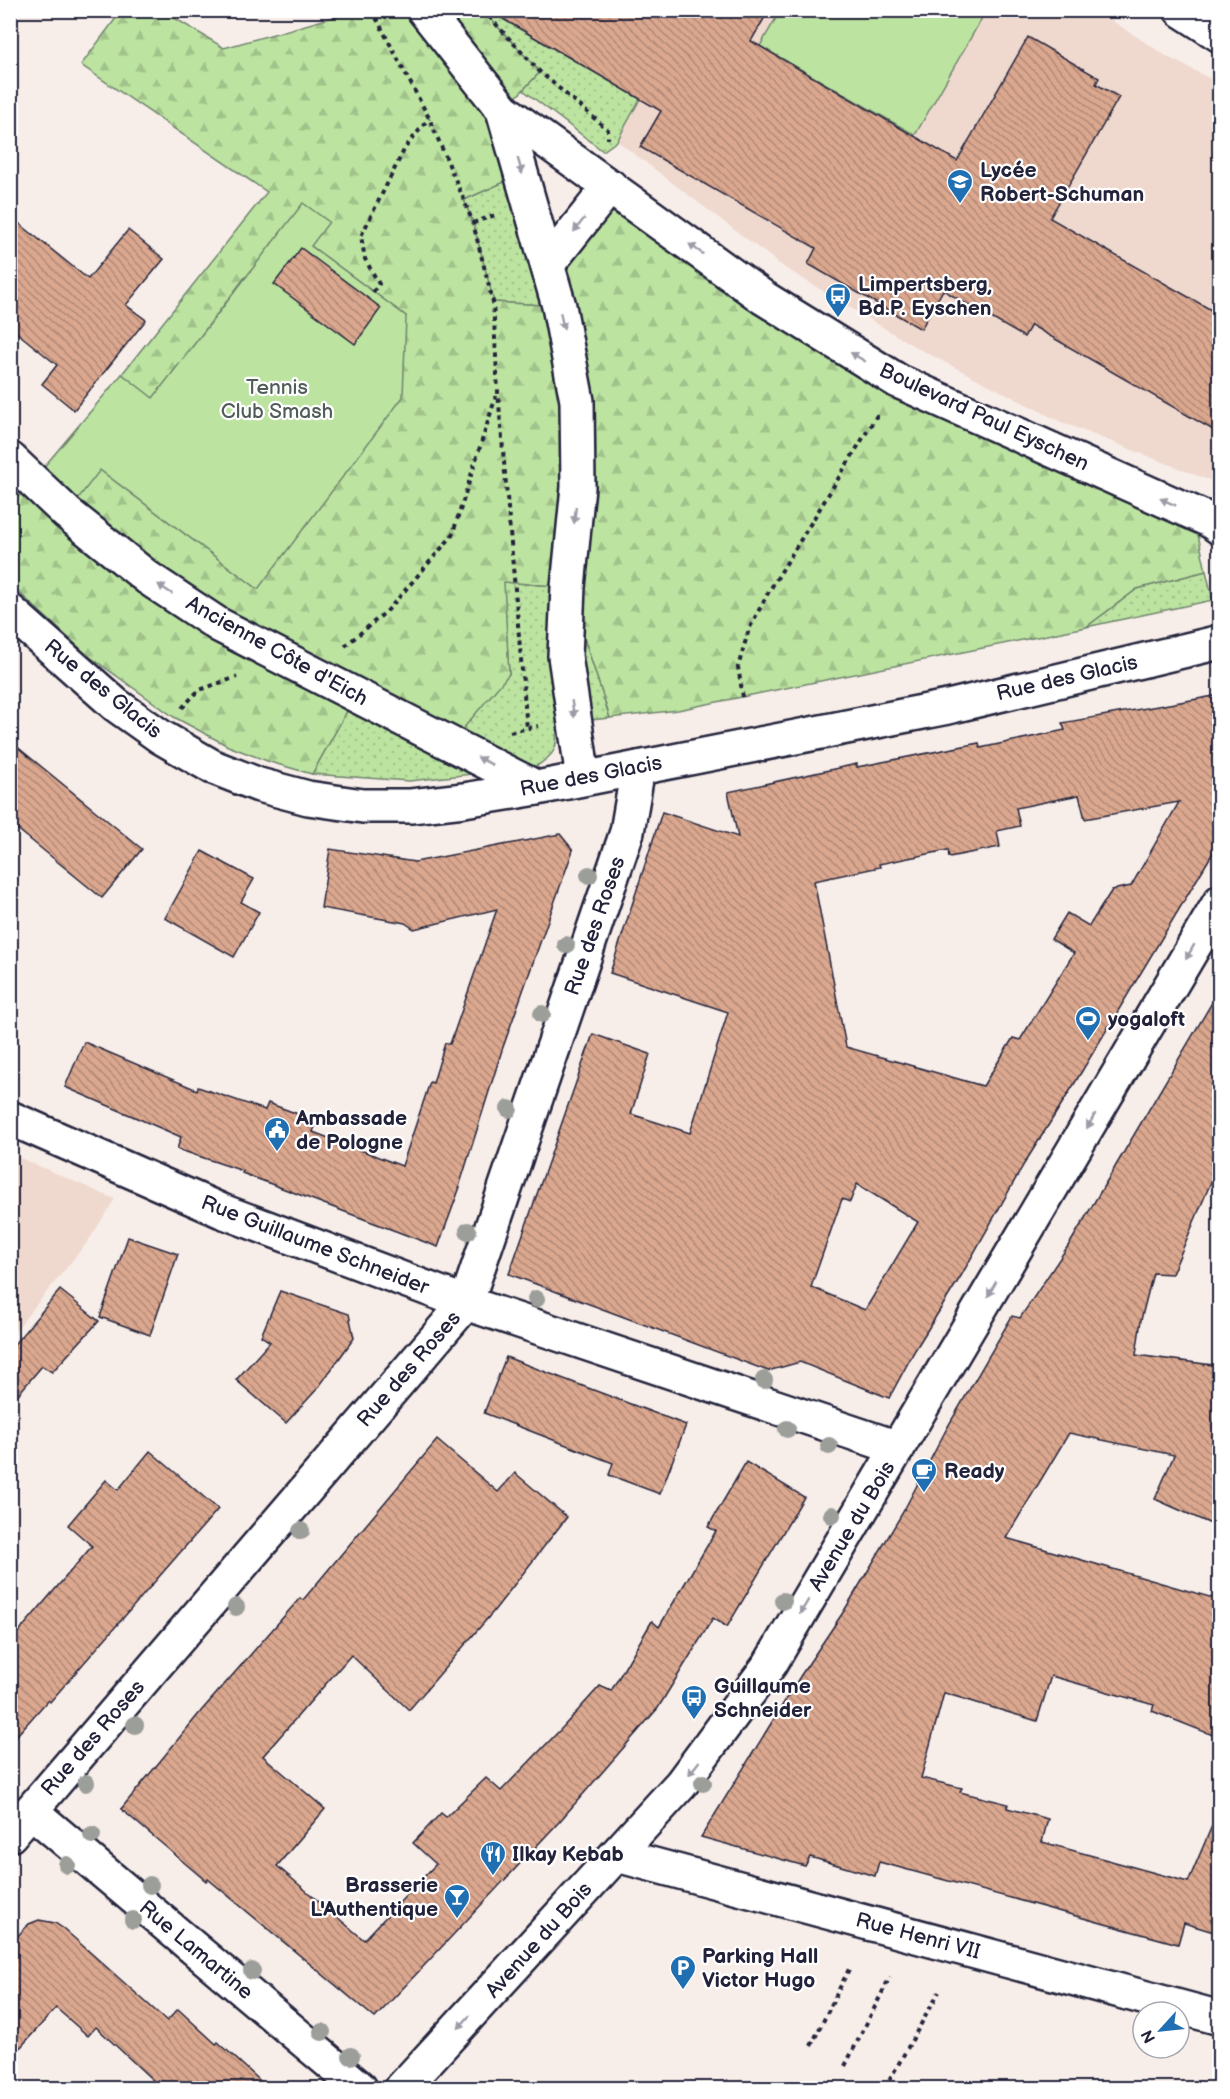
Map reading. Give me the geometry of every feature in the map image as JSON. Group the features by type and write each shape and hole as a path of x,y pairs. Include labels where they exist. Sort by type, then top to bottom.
{"street":[{"name":"Boulevard Paul Eyschen","path":"424,10 503,110 765,298 898,381 1209,520 1220,528"},
{"path":"1181,10 1220,35"},
{"name":"Boulevard Paul Eyschen","path":"503,110 559,306 577,401 578,487 568,587 565,656 583,777"},
{"path":"548,264 610,186"},
{"name":"Ancienne Côte d'Eich","path":"10,459 67,513 148,578 219,625 537,788"},
{"name":"Rue des Glacis","path":"10,611 116,705 161,737 213,766 259,785 308,798 363,806 422,805 537,788 687,756 948,707 1220,642"},
{"name":"Rue des Roses","path":"10,1835 466,1303 627,832 638,768"},
{"name":"Avenue du Bois","path":"402,2088 617,1855 697,1764 770,1664 1220,902"},
{"name":"Rue Guillaume Schneider","path":"10,1118 222,1211 466,1303 898,1448"},
{"name":"Rue Lamartine","path":"31,1811 360,2088"},
{"name":"Rue Henri VII","path":"617,1855 1220,2018"}],"path":[{"path":"372,10 429,118 473,223 494,302 498,392 527,729"},
{"path":"483,10 540,72 608,130 610,186"},
{"path":"373,292 379,285 365,259 361,236 405,148 429,118"},
{"path":"743,697 738,667 749,629 768,593 898,381"},
{"path":"174,717 199,690 299,666 388,610 452,536 498,392"},
{"path":"811,2046 850,1967"},
{"path":"845,2066 890,1977"},
{"path":"885,2088 939,1992"}],"shaded area":[{"name":"Lycée Robert-Schuman","path":"509,10 1097,11 1168,57 1219,83 1219,484 1061,422 917,348 785,268 617,141 640,99 504,20"},
{"path":"11,1154 115,1199 89,1240 11,1336"}],"green space":[{"path":"122,10 163,11 224,48 355,11 483,11 540,72 504,110 522,174 464,200 473,223 494,302 558,306 548,264 597,202 889,397 1197,530 1206,571 1137,589 1086,627 678,710 610,718 568,587 504,582 509,674 451,743 356,695 312,774 270,762 228,746 174,717 86,654 11,585 11,505 32,481 100,470 258,589 406,316 311,246 245,277 153,399 122,374 267,192 81,65"},
{"path":"483,11 509,11 504,20 640,99 617,141 603,151 523,90 540,72"},
{"path":"780,11 986,11 915,135 760,46"},
{"path":"522,174 559,306 493,302 473,223 464,200"},
{"name":"Tennis Club Smash","path":"303,203 329,222 311,246 406,316 403,397 258,589 100,470 67,513 32,481 122,374 153,398"},
{"path":"1206,571 1213,600 1086,627 1137,589"},
{"path":"503,582 568,587 610,718 557,723 557,739 552,754 535,767 409,781 312,774 356,695 509,674"}],"building":[{"path":"488,10 769,10 751,41 957,161 1028,37 1099,78 1096,84 1119,97 1050,218 1220,315 1220,434 1031,325 1024,337 943,290 921,329 808,264 816,248 640,147 661,111"},
{"path":"10,216 88,279 128,230 164,259 126,305 146,320 74,410 42,384 57,365 10,327"},
{"path":"301,248 381,308 355,344 274,284"},
{"path":"1220,695 1220,841 1024,1164 889,1398 800,1362 768,1371 509,1274 593,1034 650,1054 631,1114 690,1133 728,1012 610,973 662,812 738,837 728,792 857,764 857,767 979,743 980,748 1065,730 1062,723","holes":["1079,795 1085,819 1179,802 1131,886 1112,890 1089,926 1067,913 1051,939 1074,953 1020,1040 1013,1038 983,1086 846,1047 814,881 880,867 879,864 948,850 949,857 1000,847 997,831 1020,826 1016,808","857,1184 918,1222 865,1310 811,1287 842,1199 850,1202"]},
{"path":"10,741 142,849 102,898 10,823"},
{"path":"560,834 573,850 502,1050 460,1187 438,1247 242,1173 243,1171 177,1149 181,1137 65,1087 84,1042 197,1090 198,1087 265,1110 268,1103 317,1121 313,1132 402,1166 430,1082 433,1083 445,1043 450,1044 497,909 414,929 405,923 321,908 330,849 415,862"},
{"path":"202,851 254,879 241,902 259,912 234,957 165,918"},
{"path":"1220,989 1220,1167 1211,1182 1172,1274 1153,1273 1141,1320 1136,1355 1220,1366 1220,1528 1155,1499 1174,1455 1069,1433 1006,1538 1220,1600 1220,1738 1152,1711 1154,1705 1051,1676 1037,1721 944,1693 921,1778 962,1788 960,1792 1008,1804 1007,1808 1048,1819 1042,1842 1188,1882 1220,1807 1220,1934 1184,1923 1178,1944 879,1862 875,1876 810,1857 805,1866 701,1837 801,1675 844,1611 903,1512 947,1428 1012,1316 1020,1318 1072,1240"},
{"path":"128,1237 178,1254 150,1335 100,1317"},
{"path":"60,1290 99,1321 52,1372 42,1366 10,1404 10,1349"},
{"path":"280,1291 349,1314 354,1338 318,1388 286,1423 236,1380 270,1342 261,1336"},
{"path":"506,1357 686,1425 660,1494 609,1475 613,1463 484,1413"},
{"path":"437,1440 498,1492 515,1473 567,1517 493,1612 409,1710 351,1655 263,1756 325,1809 277,1866 364,1940 436,1864 413,1843 441,1813 446,1817 486,1778 501,1791 600,1686 611,1691 652,1621 659,1627 716,1531 708,1527 746,1462 804,1497 727,1627 713,1618 658,1708 559,1822 375,2018 121,1809 202,1710 300,1598 303,1600"},
{"path":"150,1451 218,1509 50,1702 48,1700 10,1743 10,1642 92,1546 68,1525 106,1480 118,1490"},
{"path":"39,1920 55,1923 64,1929 167,2021 178,2009 268,2088 161,2088 96,2027 88,2036 56,2008 10,2059 10,1944 29,1924"}],"place":[{"name":"Lycée Robert-Schuman","path":"960,205"},
{"name":"Limpertsberg, Bd.P. Eyschen","path":"838,319"},
{"name":"yogaloft","path":"1088,1042"},
{"name":"Ambassade de Pologne","path":"277,1153"},
{"name":"Ready","path":"924,1494"},
{"name":"Guillaume Schneider","path":"694,1721"},
{"name":"Ilkay Kebab","path":"493,1877"},
{"name":"Brasserie L'Authentique","path":"457,1920"},
{"name":"Parking Hall Victor Hugo","path":"683,1991"}]}
